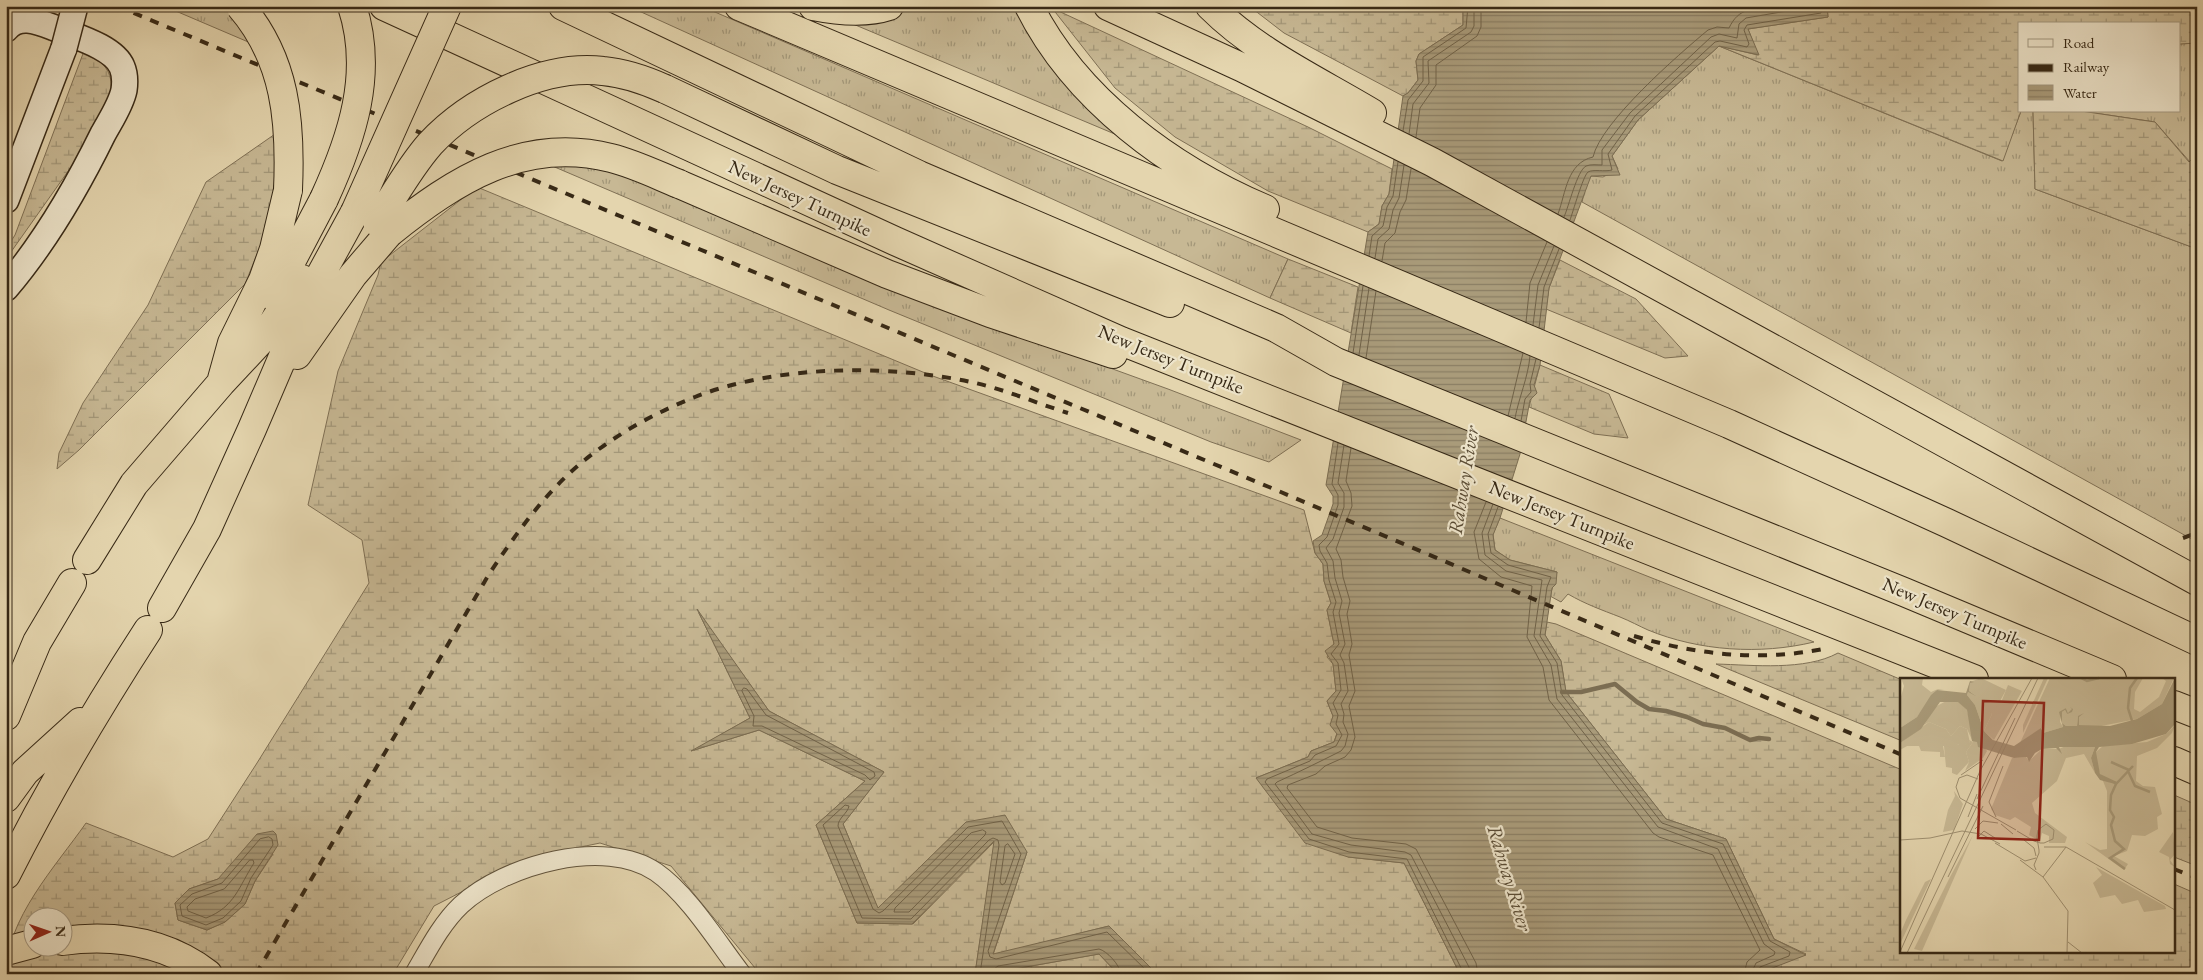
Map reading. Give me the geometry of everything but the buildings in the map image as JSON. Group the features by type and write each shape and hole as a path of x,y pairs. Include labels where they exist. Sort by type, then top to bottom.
{"highway":[{"path":"221,383 232,343 263,280 274,249 288,190 288,131 278,73 267,46 253,21 240,6"},
{"path":"352,6 361,44 362,73 352,130 340,165 358,215"},
{"name":"New Jersey Turnpike","path":"384,6 886,237 1122,349 1176,362 1971,678"},
{"path":"162,608 207,529 308,298 358,215 368,157 434,6"},
{"path":"252,429 303,345 328,309 358,215 447,6"},
{"name":"New Jersey Turnpike","path":"563,6 919,175 1275,336 1904,592 2110,678"},
{"path":"739,6 1298,233 1609,373 1827,468 2197,641"},
{"path":"813,6 836,11 860,11 889,6"},
{"path":"1029,6 1056,51 1077,77 1119,118 1173,159 1202,177 1257,206 1298,233"},
{"path":"1108,6 1330,99 1634,272 2197,581"},
{"path":"1210,6 1238,30 1330,99"},
{"path":"87,560 134,484 221,383 265,311 358,215 411,168 431,143 460,118 501,92 527,81 552,75 586,70 601,70 623,74 664,89 787,147 885,190 1275,336"},
{"path":"358,215 421,208 451,187 480,171 506,161 562,152 612,158 679,184 887,274 990,313 1122,349"},
{"path":"6,716 34,649 72,583"},
{"path":"6,875 58,776 99,704 148,630"},
{"path":"6,798 25,772 99,704"},
{"path":"2176,706 2197,714"},
{"path":"2176,763 2197,771"},
{"path":"72,940 107,938 139,942 184,958 208,974"},
{"path":"6,949 22,946"}],"main road":[{"path":"6,200 64,48 75,6"},
{"path":"6,29 19,20 34,21 95,45 118,59 124,74 124,82 122,98 78,183 49,231 6,288"},
{"path":"6,165 38,114"}],"street":[{"path":"414,974 445,923 472,896 496,882 527,869 565,859 599,855 634,861 654,870 665,878 683,897 742,974"}],"green space":[{"path":"164,6 223,6 253,44"},
{"path":"628,6 701,6 1288,259 1270,298"},
{"path":"916,6 1022,6 1129,140 834,16 894,16"},
{"path":"1249,6 1463,6 1463,25 1419,54 1416,61 1418,80 1408,93 1403,96 1284,33"},
{"path":"1827,6 2197,6 2197,43 2180,44 2180,22 2018,22 2018,112 2021,112 2003,161 1719,46 1758,55 1748,29 1828,17"},
{"path":"1052,8 1308,127 1392,169 1389,194 1382,206 1379,224 1368,232 1268,191 1175,137 1115,88"},
{"path":"2197,43 2197,154 2190,162 2155,122 2088,112 2180,112 2180,44"},
{"path":"1719,46 2002,161 2021,112 2033,112 2035,189 2197,249 2197,542 1582,202 1586,185 1591,176 1603,177 1618,169 1612,156 1638,120"},
{"path":"84,51 103,64 111,79 110,97 105,119 6,259 6,249 15,235"},
{"path":"2033,112 2088,112 2155,122 2189,162 2197,154 2197,249 2035,189"},
{"path":"278,132 272,217 245,284 79,450 57,469 59,453 83,403 148,305 206,182"},
{"path":"550,165 607,168 972,318 1168,389 1301,440 1269,462 1211,442 889,310"},
{"path":"477,187 930,375 1304,510 1315,553 1323,564 1324,581 1331,603 1327,610 1334,644 1327,657 1333,664 1336,691 1327,701 1333,716 1331,725 1337,733 1334,742 1311,751 1308,757 1256,778 1348,857 1404,863 1460,974 1157,974 1109,926 993,955 1027,852 966,822 878,909 843,824 884,772 769,711 699,613 750,718 694,750 759,730 865,781 816,825 857,923 913,924 995,841 975,974 760,974 671,866 600,843 528,858 434,906 393,974 6,974 8,953 22,915 22,958 72,958 72,908 26,908 86,823 173,857 208,839 369,583 362,540 308,505 338,371 378,275 381,262","holes":["273,854 255,881 245,904 225,922 207,930 178,920 175,903 189,889 218,879"]},
{"path":"1288,259 1358,287 1351,333 1270,298"},
{"path":"1560,260 1636,299 1688,356 1665,358 1546,309 1549,288"},
{"path":"1540,365 1609,394 1628,438 1594,434 1529,407"},
{"path":"1500,518 1814,642 1772,649 1730,649 1688,643 1648,630 1568,594 1561,602 1550,596 1557,572 1510,560 1495,550 1493,534"},
{"path":"1547,622 1556,624 1900,769 1900,952 2176,952 2176,885 2197,894 2197,974 1757,974 1806,954 1774,939 1726,839 1666,819 1566,692 1561,661 1545,635"},
{"path":"1838,653 1900,679 1900,740 1716,664 1778,666 1795,665 1825,659"},
{"path":"2176,796 2197,805 2197,866 2176,858"},
{"path":"1099,954 1118,974 986,974"}],"water":[{"name":"Rahway River","path":"1463,6 1827,6 1828,17 1748,29 1759,55 1719,46 1638,120 1612,156 1620,175 1591,176 1549,288 1540,365 1534,385 1537,393 1530,400 1520,454 1493,535 1495,550 1510,560 1557,572 1556,584 1552,588 1545,635 1561,661 1566,692 1666,819 1726,839 1774,939 1806,955 1757,974 1460,974 1404,863 1348,857 1305,843 1256,778 1308,757 1311,751 1334,742 1337,734 1330,725 1333,716 1327,701 1336,691 1333,664 1325,651 1334,644 1327,610 1331,603 1324,581 1323,564 1315,553 1313,541 1322,535 1333,504 1333,496 1326,485 1368,232 1379,224 1382,206 1389,194 1403,96 1408,93 1418,80 1416,61 1419,54 1463,25"},
{"path":"697,609 769,711 884,772 843,824 878,908 966,822 1005,815 1027,852 993,954 1109,926 1157,974 1118,974 1099,954 986,974 975,974 994,841 912,924 857,923 816,825 865,781 759,730 691,751 750,718"},
{"path":"273,831 276,834 278,845 255,881 245,904 225,922 207,930 178,920 175,903 189,889 218,879 257,834"}],"waterway":[{"path":"1562,692 1581,692 1615,684 1649,709 1666,711 1703,724 1725,728 1750,740 1759,738 1769,739"}],"railway":[{"path":"117,6 1269,487 1900,754"},
{"path":"256,974 489,574 520,529 543,501 581,463 607,443 665,410 695,397 727,386 796,373 868,370 938,376 971,382 1008,392 1068,413"},
{"path":"2183,538 2197,533"},
{"path":"1634,636 1682,648 1730,654 1779,655 1828,648"},
{"path":"2176,870 2197,878"}]}
